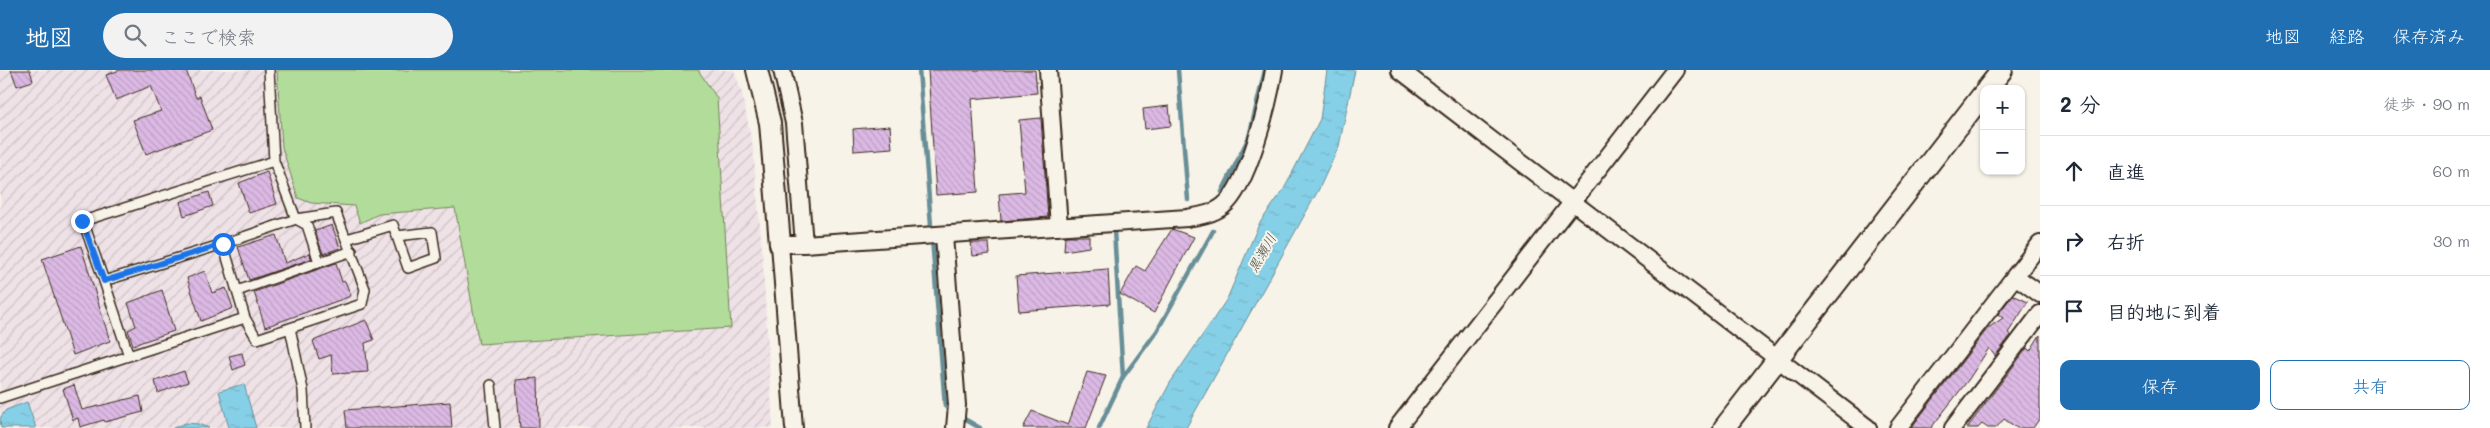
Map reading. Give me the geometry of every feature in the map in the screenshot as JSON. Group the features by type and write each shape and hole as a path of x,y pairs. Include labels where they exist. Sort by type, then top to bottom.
{"street":[{"path":"757,70 770,124 794,428"},
{"path":"782,70 794,123 804,244"},
{"path":"1048,70 1059,227"},
{"path":"780,244 944,236 1187,218 1209,214 1224,206 1235,192 1254,148 1268,108 1274,70"},
{"path":"1400,70 1868,428"},
{"path":"1397,428 1675,70"},
{"path":"1990,85 2002,70"},
{"path":"1724,428 1980,98"},
{"path":"944,236 958,405 954,428"},
{"path":"1898,428 2040,244"},
{"path":"2015,276 2040,294"},
{"path":"1953,428 2040,314"}],"lane":[{"path":"269,70 274,161 296,218 307,225 319,262"},
{"path":"129,356 82,221 274,161"},
{"path":"104,281 223,244 296,218 336,213 365,289 362,304 257,339 245,318 223,244"},
{"path":"347,240 393,225 408,268 436,258 432,232 397,236"},
{"path":"237,291 352,251"},
{"path":"0,398 245,318"},
{"path":"290,328 303,390 306,428"},
{"path":"491,385 495,428"}],"shaded area":[{"path":"0,70 734,70 742,93 753,148 762,250 773,428 0,428"}],"green space":[{"path":"277,70 698,70 717,98 731,328 479,344 455,208 379,214 360,223 354,206 311,203 298,198 282,147"}],"water":[{"name":"黒瀬川","path":"1327,70 1355,70 1339,146 1319,189 1186,428 1146,428 1170,383 1227,299 1259,224 1284,189 1320,119"},
{"path":"244,384 256,428 229,428 219,391"},
{"path":"27,402 36,428 1,428 0,418 6,410"},
{"path":"186,423 198,424 209,428 173,428"}],"building":[{"path":"11,70 30,70 33,81 17,86"},
{"path":"120,70 186,70 196,98 200,96 212,130 146,154 133,120 161,111 151,86 116,100 106,75"},
{"path":"928,70 1035,70 1037,93 972,99 978,192 936,195"},
{"path":"1169,106 1171,126 1145,129 1143,109"},
{"path":"1041,118 1048,217 1001,221 999,194 1025,192 1019,120"},
{"path":"890,126 892,148 854,151 853,129"},
{"path":"267,172 277,204 249,213 239,183"},
{"path":"209,192 213,206 184,216 180,202"},
{"path":"332,225 340,248 323,254 315,231"},
{"path":"1172,229 1194,237 1154,313 1120,294 1136,266 1145,271"},
{"path":"276,235 285,263 310,253 311,259 249,280 238,247"},
{"path":"1065,236 1089,236 1089,247 1064,251"},
{"path":"971,243 989,243 990,254 973,256"},
{"path":"81,246 110,341 73,355 42,259"},
{"path":"336,263 342,282 345,281 351,296 265,327 254,292"},
{"path":"1108,269 1110,304 1019,311 1016,276"},
{"path":"205,271 212,293 226,288 233,308 201,321 187,278"},
{"path":"162,290 174,331 133,345 128,330 136,326 128,303"},
{"path":"2013,295 2028,302 2008,333 2011,335 1995,356 1989,348 1969,379 1931,428 1911,428 1988,328 2003,318 1998,314"},
{"path":"366,320 374,340 365,343 368,372 333,374 331,355 319,359 313,341"},
{"path":"2040,335 2040,418 2033,428 2017,428 2004,419 1996,428 1988,428 1982,424 1978,428 1967,428 2027,348 2030,351"},
{"path":"242,353 245,365 233,370 229,356"},
{"path":"184,371 188,382 158,393 155,381"},
{"path":"1087,372 1106,376 1086,428 1023,428 1032,411 1068,425"},
{"path":"538,378 539,428 520,428 516,380"},
{"path":"74,385 82,410 140,396 143,412 80,427 78,418 73,420 63,389"},
{"path":"450,402 452,428 347,428 345,410"}],"waterway":[{"path":"919,70 945,406 952,412"},
{"path":"1178,70 1188,200"},
{"path":"1222,192 1249,137 1265,70"},
{"path":"1099,428 1123,377 1114,230"},
{"path":"1123,377 1157,331 1213,231"},
{"path":"961,417 980,428"}],"route":[{"path":"82,221 104,281 223,244"}]}
